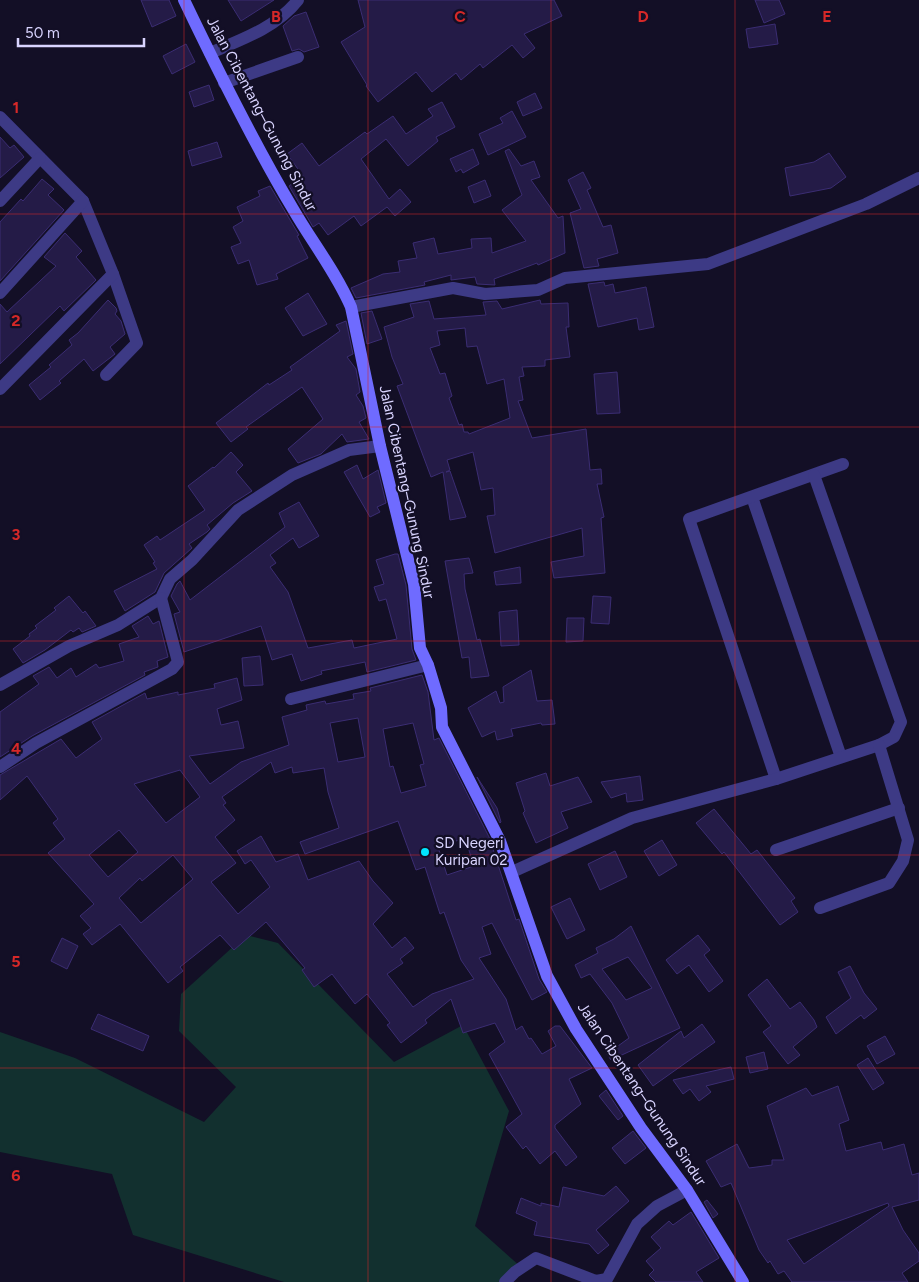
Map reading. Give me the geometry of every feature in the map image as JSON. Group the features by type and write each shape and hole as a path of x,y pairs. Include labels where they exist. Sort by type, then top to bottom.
{"street":[{"name":"Jalan Cibentang–Gunung Sindur","path":"184,0 224,83 293,209 344,290 351,307 380,446 414,584 420,648 428,665 441,708 442,727 500,841 547,976 576,1029 641,1128 686,1190 743,1282"},
{"path":"210,53 256,32 288,13 298,0"},
{"path":"224,83 298,57"},
{"path":"0,117 83,201 113,274 138,343 106,376"},
{"path":"0,201 40,158"},
{"path":"351,307 452,288 485,294 538,290 565,278 708,264 866,204 919,178"},
{"path":"0,293 83,201"},
{"path":"0,389 113,274"},
{"path":"0,685 68,646 118,625 161,598 170,579 192,560 238,510 292,475 349,450 380,446"},
{"path":"776,780 689,519 843,464"},
{"path":"512,872 632,818 776,780 879,745 894,737 901,722 814,475"},
{"path":"752,497 841,758"},
{"path":"0,767 36,743 172,669 178,662 161,598"},
{"path":"291,699 428,665"},
{"path":"820,908 889,883 903,861 908,840 879,745"},
{"path":"776,850 899,808"},
{"path":"506,1282 515,1272 536,1258 596,1281 607,1278 637,1224 657,1206 686,1190"}],"green space":[{"path":"246,935 278,943 394,1062 463,1025 509,1111 475,1226 521,1267 499,1282 284,1282 133,1235 112,1174 0,1152 0,1032 75,1058 204,1122 236,1087 179,1031 181,994"}],"building":[{"path":"141,0 169,0 176,16 152,27"},
{"path":"228,0 274,0 241,21"},
{"path":"358,0 554,0 562,16 524,34 535,48 523,58 512,45 483,68 480,64 461,80 456,73 432,92 416,72 378,102 366,86 341,42 365,27"},
{"path":"755,0 779,0 785,14 764,23"},
{"path":"306,12 319,47 304,52 299,49 292,51 283,26 294,16"},
{"path":"775,24 778,44 749,48 746,29"},
{"path":"186,44 195,62 172,74 163,56"},
{"path":"209,85 214,100 194,107 189,92"},
{"path":"535,93 542,108 523,116 517,102"},
{"path":"442,102 455,127 436,137 438,141 408,166 386,139 361,159 389,199 400,189 411,202 395,216 387,207 361,226 354,216 328,235 319,223 313,227 289,186 303,176 287,154 302,143 319,166 365,132 367,134 393,116 406,134 433,116 428,109"},
{"path":"512,111 526,137 488,155 479,134 503,123 500,118"},
{"path":"0,137 10,148 14,145 24,157 0,178"},
{"path":"217,142 222,157 192,166 188,151"},
{"path":"473,149 479,164 463,173 461,169 456,172 450,159"},
{"path":"509,149 521,166 534,161 540,177 531,180 558,218 563,216 565,253 538,265 537,263 494,279 495,285 477,284 475,277 451,280 451,275 424,282 425,285 356,298 351,288 383,274 400,272 398,261 417,258 413,243 434,238 438,254 472,248 471,239 491,238 492,253 526,241 502,210 522,195 505,151"},
{"path":"829,153 846,177 831,188 790,196 785,168 814,162"},
{"path":"583,172 591,188 587,190 603,227 611,225 618,253 597,259 599,266 584,268 570,213 581,209 568,180"},
{"path":"42,179 54,189 48,195 64,210 0,281 0,222 21,199 23,201"},
{"path":"485,180 491,196 474,203 468,187"},
{"path":"270,186 299,235 297,236 308,258 276,274 278,279 257,285 249,260 238,264 231,247 241,243 233,227 243,221 237,207 260,196 258,191"},
{"path":"65,233 82,251 76,257 96,280 64,311 60,306 0,364 0,304 7,312 56,266 44,257"},
{"path":"604,282 605,286 613,284 615,293 646,287 654,327 639,330 637,318 598,327 588,284"},
{"path":"308,293 327,324 303,336 285,308"},
{"path":"108,300 116,308 115,314 121,321 125,334 110,347 115,354 93,371 84,359 59,381 61,383 40,400 29,385 51,367 49,365 72,345 69,340 78,333"},
{"path":"540,300 541,304 568,303 569,327 566,327 570,357 545,360 545,366 522,367 524,376 519,377 523,400 518,401 532,438 586,429 590,470 601,469 602,484 597,484 604,517 601,518 605,573 554,578 551,562 584,556 582,528 495,553 487,516 495,515 493,488 481,490 473,452 447,460 450,470 446,472 450,471 466,517 450,520 443,472 431,477 397,386 403,384 392,357 384,327 414,317 410,304 429,301 434,319 486,315 483,302 497,301 502,309","holes":["465,328 467,347 477,346 487,384 504,379 510,418 469,434 464,432 462,424 459,425 449,398 452,396 445,373 440,374 430,348 440,345 437,331"]},
{"path":"372,311 382,339 367,344 361,313"},
{"path":"346,321 353,354 347,357 356,369 360,392 356,395 363,406 366,418 359,422 369,439 347,442 342,434 321,454 298,463 288,449 323,419 302,387 246,427 248,429 231,442 216,423 268,383 269,385 292,370 290,367 340,331 336,325"},
{"path":"617,372 620,413 597,414 594,374"},
{"path":"231,452 243,465 236,472 252,491 233,503 207,525 210,529 189,544 192,548 164,573 155,592 125,611 114,591 157,569 153,563 155,562 144,545 157,536 160,540 205,510 188,486 214,468"},
{"path":"357,465 363,479 378,470 386,503 377,507 380,512 370,517 344,472"},
{"path":"299,502 319,536 299,548 293,538 270,555 276,563 270,567 288,592 308,648 352,640 354,648 397,639 386,599 379,601 374,587 384,584 376,560 398,554 406,585 412,649 416,660 367,672 365,662 321,671 322,674 301,681 292,654 272,660 261,626 184,652 174,614 180,612 171,596 177,584 180,581 190,600 285,527 279,513"},
{"path":"469,558 473,573 464,574 465,589 477,640 480,639 489,676 471,678 469,657 462,658 445,561"},
{"path":"520,567 521,583 496,585 494,572"},
{"path":"69,596 83,613 85,611 96,626 82,632 79,628 73,632 71,630 45,650 23,663 13,649 30,636 29,634 37,628 35,626 56,610 54,608"},
{"path":"593,596 611,597 609,624 591,623"},
{"path":"517,610 519,645 501,646 499,612"},
{"path":"148,616 153,624 159,621 168,657 157,661 158,667 144,672 145,675 32,736 0,757 0,712 39,684 33,676 49,667 57,678 71,668 76,677 96,664 99,668 124,661 119,644 139,637 132,626"},
{"path":"567,618 584,618 583,641 566,642"},
{"path":"260,656 263,685 244,686 242,658"},
{"path":"531,670 537,701 552,700 555,724 542,725 541,723 511,729 513,736 497,740 495,731 482,737 468,708 496,691 500,703 504,702 503,687"},
{"path":"422,675 428,692 434,740 439,738 489,837 516,920 519,919 539,979 547,992 532,1000 492,923 482,927 491,954 479,958 506,999 516,1030 522,1026 529,1039 531,1038 542,1054 556,1046 548,1031 555,1026 560,1026 592,1068 569,1079 581,1104 555,1125 555,1128 577,1157 566,1166 555,1151 540,1164 526,1146 523,1149 506,1127 522,1114 489,1054 505,1042 495,1023 463,1033 451,999 425,1020 427,1023 401,1043 387,1025 390,1023 367,994 355,1004 332,974 314,987 302,970 305,968 266,922 234,950 220,935 180,967 183,971 168,983 120,924 92,945 83,934 91,928 80,916 94,904 48,853 65,839 53,823 58,819 27,776 0,800 0,775 61,739 76,758 102,739 92,722 145,693 147,699 178,692 178,695 215,688 214,684 237,678 242,700 217,709 221,725 238,721 244,748 189,756 210,784 241,762 289,745 282,717 307,710 306,705 325,701 326,704 354,699 353,694 371,691 370,688","holes":["358,718 365,757 338,762 330,723","413,723 424,764 420,765 426,786 401,793 393,766 390,767 383,729","271,762 275,773 292,767 293,773 324,768 328,792 339,828 300,842 305,854 398,821 416,870 425,867 440,914 444,912 461,960 474,979 432,994 413,1007 387,974 403,963 400,959 414,948 405,937 392,948 373,924 393,903 373,881 359,861 308,880 298,854 276,862 261,836 237,851 245,864 251,860 270,887 238,914 211,882 236,863 215,837 235,820 223,805 226,803 222,797","180,770 200,797 166,823 134,784","119,830 138,852 108,877 89,855","465,838 474,866 447,875 438,847","173,855 193,879 141,923 119,898 140,878 142,881"]},
{"path":"546,773 550,786 578,777 592,802 561,812 568,828 536,843 523,813 525,811 516,783"},
{"path":"640,776 643,800 627,802 626,793 611,798 601,782"},
{"path":"477,777 497,808 500,823"},
{"path":"714,809 751,854 757,850 795,898 791,901 798,912 780,925 724,852 722,854 696,823"},
{"path":"662,840 677,865 659,876 644,851"},
{"path":"615,851 627,877 600,890 588,864"},
{"path":"570,898 585,930 567,939 551,907"},
{"path":"631,926 680,1028 611,1060 607,1054 629,1038 612,1003 590,974 581,978 575,965 598,953 596,948 614,939","holes":["628,957 652,988 626,1000 602,969"]},
{"path":"698,935 710,950 704,955 723,981 709,992 689,965 677,974 666,960"},
{"path":"62,938 78,946 67,969 51,961"},
{"path":"850,966 864,993 877,1009 864,1019 861,1015 836,1034 826,1017 851,998 838,972"},
{"path":"767,979 790,1009 800,1002 817,1027 793,1047 800,1055 788,1064 763,1032 771,1026 748,995"},
{"path":"98,1014 149,1036 143,1051 91,1029"},
{"path":"702,1024 715,1042 653,1086 638,1065 681,1031 684,1038"},
{"path":"885,1036 895,1054 877,1064 867,1046"},
{"path":"764,1052 768,1069 750,1073 746,1057"},
{"path":"868,1058 884,1083 873,1090 857,1065"},
{"path":"731,1067 734,1079 706,1086 711,1092 699,1101 690,1089 683,1094 673,1080"},
{"path":"838,1086 849,1120 839,1124 846,1151 881,1142 883,1150 904,1144 912,1175 919,1173 919,1200 892,1207 903,1230 919,1253 919,1261 902,1273 908,1282 792,1282 784,1271 778,1274 770,1261 768,1263 759,1250 731,1183 721,1187 706,1161 737,1144 749,1168 772,1165 772,1160 784,1160 767,1106 806,1088 812,1096","holes":["888,1203 889,1206 804,1264 787,1240"]},
{"path":"606,1090 623,1116 618,1120 599,1096"},
{"path":"633,1131 646,1148 625,1164 612,1148"},
{"path":"616,1186 629,1201 596,1230 609,1245 598,1254 589,1244 534,1235 537,1222 516,1213 521,1198 541,1206 541,1203 559,1207 563,1187 604,1196"},
{"path":"707,1200 718,1214 713,1218 704,1202"},
{"path":"691,1212 719,1258 696,1272 703,1282 656,1282 649,1275 654,1270 646,1261 661,1248 651,1237 669,1221 673,1225"}],"place":[{"name":"SD Negeri Kuripan 02","path":"425,852"}]}
